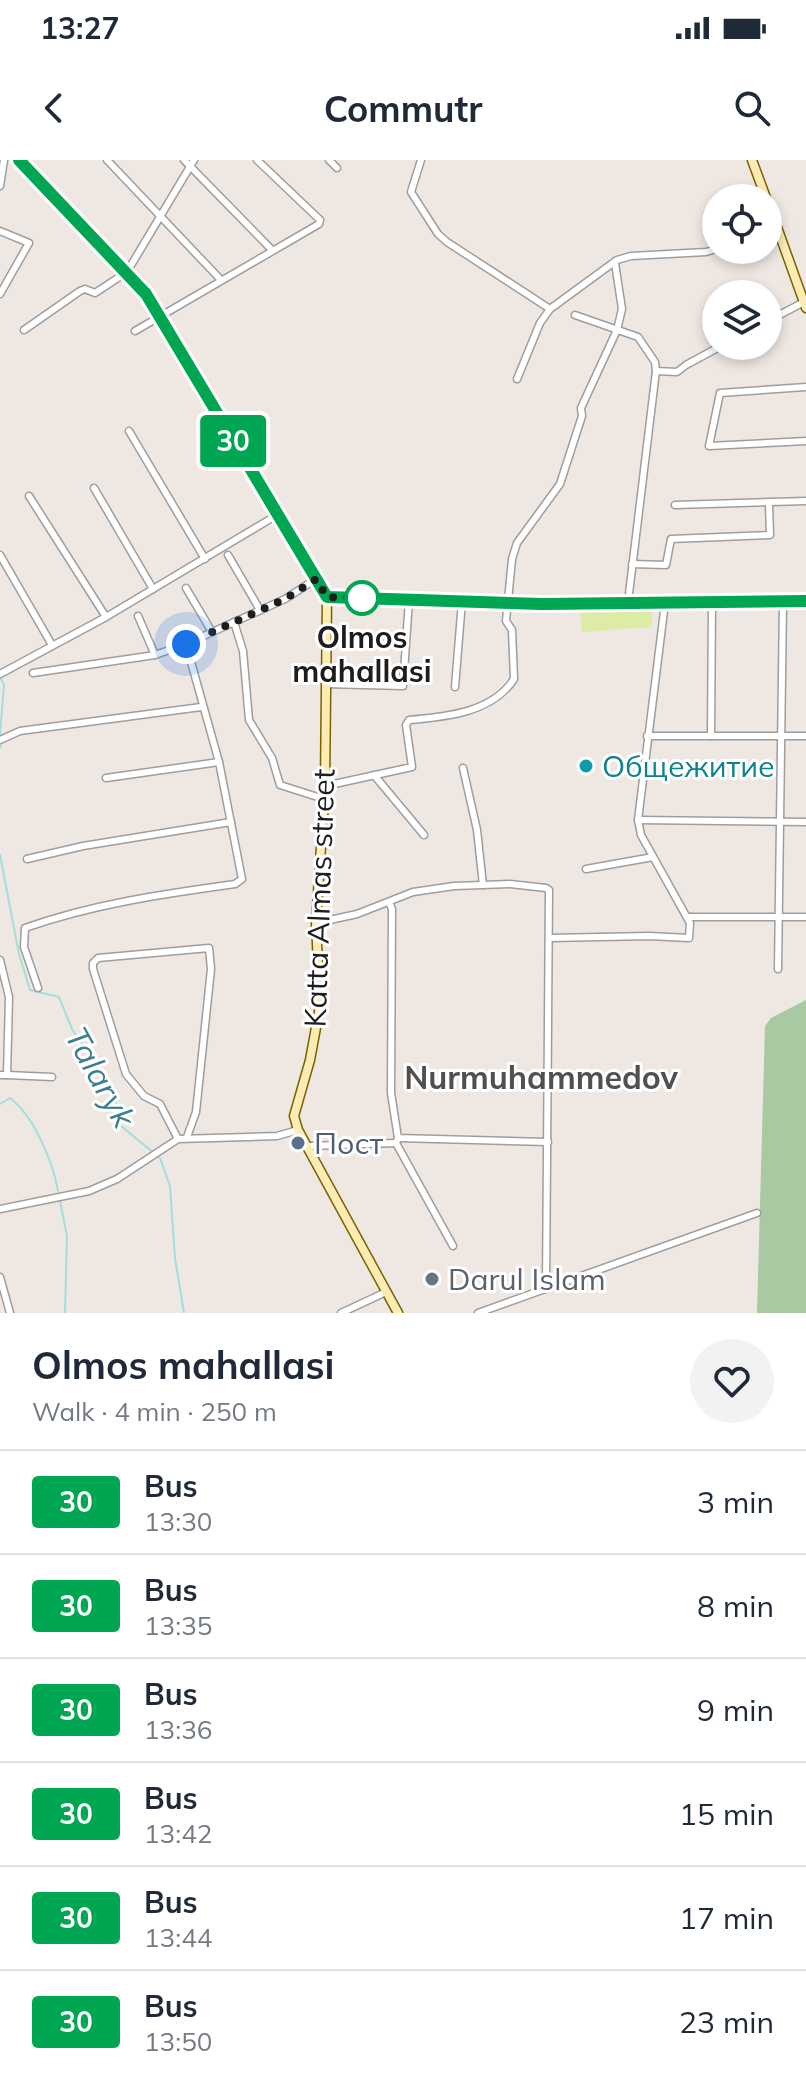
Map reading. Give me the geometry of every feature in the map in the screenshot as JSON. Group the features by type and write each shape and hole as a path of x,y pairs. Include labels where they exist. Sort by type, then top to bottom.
{"street":[{"path":"0,186 4,160"},
{"path":"19,160 146,294 327,597 509,604 806,601"},
{"path":"107,160 221,280"},
{"path":"184,160 192,163 272,250"},
{"path":"135,331 319,224 320,220 257,160"},
{"path":"329,160 337,168"},
{"path":"421,160 411,192 438,234 550,309"},
{"path":"752,160 761,184"},
{"path":"24,330 80,291 101,291 127,272 192,163"},
{"path":"0,231 29,243 0,294"},
{"path":"782,240 805,305 782,315"},
{"path":"517,379 540,323 550,309 615,263 631,256 702,252"},
{"path":"325,786 412,767 406,725 409,720 453,717 495,698 512,684 512,630 506,621 512,559 517,543 560,484 582,416 581,408 617,330 622,309 615,263"},
{"path":"575,315 638,337 655,362 628,602"},
{"path":"656,371 677,372 702,356"},
{"path":"806,387 720,393 709,446 806,441"},
{"path":"129,431 205,559"},
{"path":"94,488 153,589"},
{"path":"29,496 106,617"},
{"path":"675,505 806,501"},
{"path":"632,564 666,565 671,539 770,535 769,504"},
{"path":"2,673 106,617 277,515"},
{"path":"0,555 52,645"},
{"path":"228,555 260,610"},
{"path":"33,673 155,655 285,599 316,579"},
{"path":"186,588 212,632"},
{"name":"Katta Almas street","path":"298,1130 295,1106 308,1069 320,1006 316,923 325,786 327,597"},
{"path":"325,684 403,686 409,600"},
{"path":"455,687 462,601"},
{"path":"711,736 712,602"},
{"path":"778,969 783,602"},
{"path":"550,938 689,938 688,917 641,835 638,820 665,603"},
{"path":"138,616 155,655"},
{"path":"234,622 243,651 249,720 272,758 280,785 324,799"},
{"path":"38,988 24,947 25,928 146,896 235,884 242,879 219,762 201,707 186,644"},
{"path":"0,740 20,731 201,707"},
{"path":"647,736 806,736"},
{"path":"106,778 219,762"},
{"path":"463,768 477,830 483,885"},
{"path":"374,775 424,835"},
{"path":"638,820 806,822"},
{"path":"27,859 83,846 231,822"},
{"path":"586,869 653,857"},
{"path":"316,923 357,914 413,892 483,885 546,888 550,892 546,1289"},
{"path":"389,902 392,909 391,1093 397,1140 453,1246"},
{"path":"688,917 806,917"},
{"path":"178,1139 160,1104 144,1096 126,1074 93,969 93,963 98,958 209,948 211,969 196,1112 187,1137"},
{"path":"0,960 9,997 3,1075 52,1077"},
{"path":"0,1209 89,1191 117,1179 178,1139 277,1136 298,1130 398,1313"},
{"path":"309,1146 397,1140 548,1142"},
{"path":"478,1313 496,1310 757,1213"},
{"path":"0,1277 10,1313"},
{"path":"342,1313 386,1292"}],"green space":[{"path":"580,607 651,607 652,627 582,632"},
{"path":"806,1000 806,1313 757,1313 765,1026 771,1018"}],"waterway":[{"name":"Talaryk","path":"0,677 4,685 0,734"},
{"name":"Talaryk","path":"0,855 19,954 30,990 59,997 72,1029 115,1090 117,1120 160,1158 170,1186 175,1258 184,1313"},
{"path":"0,1104 10,1098 27,1116 47,1154 58,1191"},
{"path":"60,1201 67,1236 65,1313"}],"bus line":[{"name":"30","path":"19,160 146,294 327,597 542,604 806,601"}],"place":[{"name":"Olmos mahallasi","path":"362,598"},
{"name":"Общежитие","path":"586,766"},
{"name":"Пост","path":"298,1143"},
{"name":"Darul Islam","path":"432,1279"}],"district":[{"name":"Nurmuhammedov","path":"541,1077"}],"route":[{"path":"186,644 285,599 316,579 327,597 362,598"}]}
